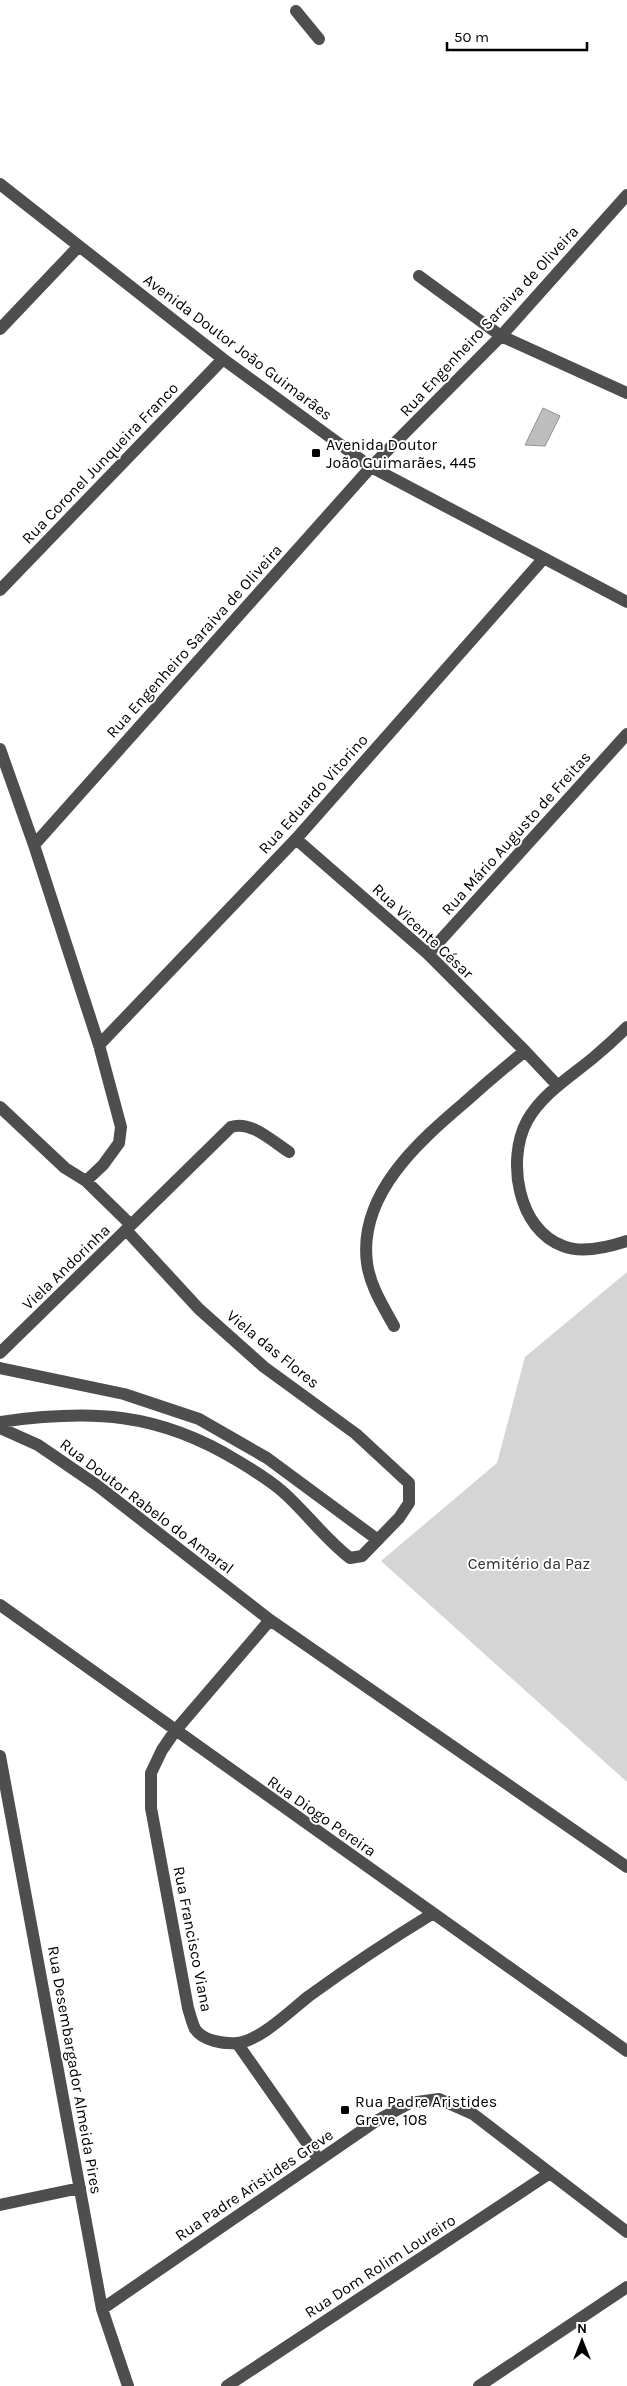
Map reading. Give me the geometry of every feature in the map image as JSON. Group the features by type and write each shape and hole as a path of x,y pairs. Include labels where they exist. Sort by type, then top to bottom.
{"street":[{"path":"296,11 319,39"},
{"name":"Avenida Doutor João Guimarães","path":"0,184 223,359 371,467 627,602"},
{"name":"Rua Engenheiro Saraiva de Oliveira","path":"34,845 371,467 501,336 626,198"},
{"path":"0,329 80,246"},
{"path":"419,276 501,336 627,393"},
{"name":"Rua Coronel Junqueira Franco","path":"0,590 223,359"},
{"name":"Rua Eduardo Vitorino","path":"98,1045 296,839 544,558"},
{"name":"Rua Mário Augusto de Freitas","path":"428,954 627,734"},
{"path":"0,749 34,845 98,1045 121,1127 119,1143 103,1165 86,1181"},
{"name":"Rua Vicente César","path":"296,839 428,954 558,1086"},
{"path":"627,1027 558,1086 528,1120 521,1135 518,1153 520,1191 529,1214 544,1236 564,1247 586,1249 611,1246 627,1241"},
{"path":"394,1326 376,1292 367,1261 367,1240 380,1197 412,1150 440,1123 525,1051"},
{"name":"Viela Andorinha","path":"0,1107 66,1168 86,1181 129,1228 88,1265 0,1354"},
{"path":"129,1228 231,1127 240,1125 250,1127 289,1152"},
{"name":"Viela das Flores","path":"129,1228 186,1296 213,1322 264,1367 356,1434 408,1482 410,1495 406,1509 378,1540"},
{"path":"0,1368 124,1394 199,1419 267,1458 378,1540 362,1556 350,1558 336,1548 282,1491 255,1472 200,1440 169,1428 135,1420 62,1414 0,1422"},
{"name":"Rua Doutor Rabelo do Amaral","path":"0,1428 38,1445 98,1486 270,1620 627,1868"},
{"name":"Rua Diogo Pereira","path":"0,1605 627,2051"},
{"path":"176,1731 270,1620"},
{"name":"Rua Francisco Viana","path":"176,1731 162,1750 151,1773 151,1808 188,2008 195,2029 203,2038 237,2043"},
{"name":"Rua Desembargador Almeida Pires","path":"0,1756 102,2309 128,2386"},
{"path":"318,2160 237,2043 250,2039 272,2026 317,1990 432,1914"},
{"name":"Rua Padre Aristides Greve","path":"102,2309 376,2121 410,2103 439,2099 473,2114 627,2232"},
{"name":"Rua Dom Rolim Loureiro","path":"227,2386 550,2173"},
{"path":"0,2205 80,2188"},
{"path":"479,2386 627,2287"}],"green space":[{"name":"Cemitério da Paz","path":"627,1272 627,1782 381,1561 497,1463 525,1357"}],"building":[{"path":"543,408 560,416 545,446 525,445"}],"place":[{"name":"Avenida Doutor João Guimarães, 445","path":"316,453"},
{"name":"Rua Padre Aristides Greve, 108","path":"345,2110"}]}
